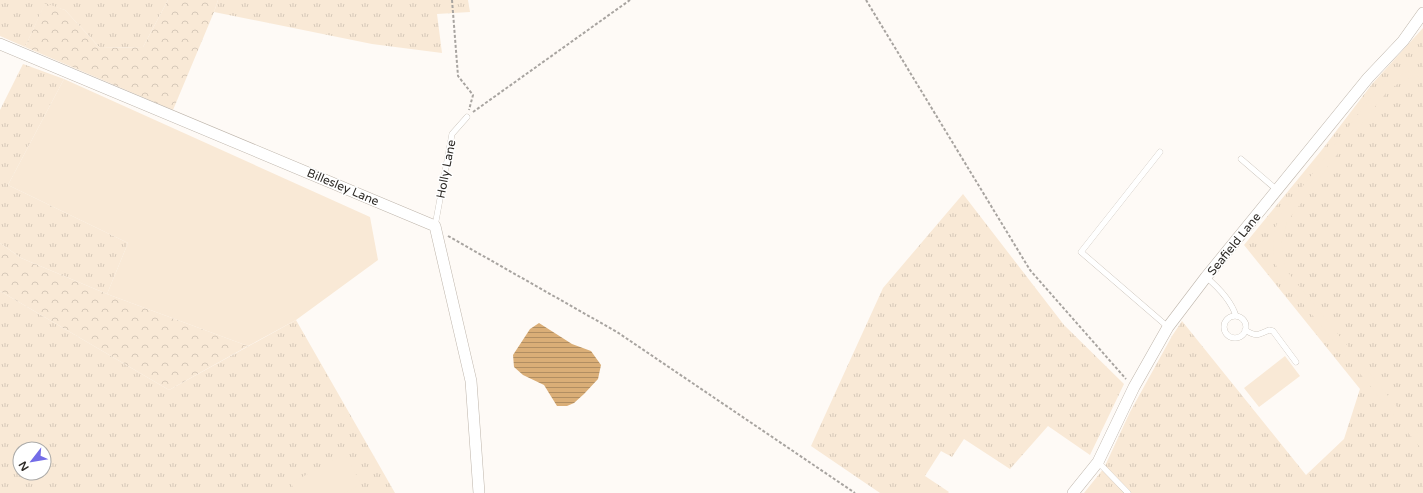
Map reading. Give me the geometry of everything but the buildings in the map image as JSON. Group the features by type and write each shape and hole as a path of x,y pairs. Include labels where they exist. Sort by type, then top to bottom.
{"street":[{"name":"Seafield Lane","path":"1073,493 1098,462 1134,387 1168,327 1206,277 1368,78 1403,41 1423,13"},
{"name":"Billesley Lane","path":"0,44 436,227"},
{"path":"436,227 471,381 479,493"}],"lane":[{"name":"Holly Lane","path":"436,227 452,134 467,117"},
{"path":"1160,152 1081,252 1168,327"},
{"path":"1241,159 1277,190"},
{"path":"1206,277 1218,287 1233,308 1236,316 1244,322 1245,330 1242,335 1232,337 1226,333 1225,323 1229,318 1236,316"},
{"path":"1245,330 1257,335 1269,330 1273,331 1296,362"},
{"path":"1098,462 1128,493"}],"path":[{"path":"452,0 458,76 473,95 467,117"},
{"path":"467,117 630,0"},
{"path":"866,0 1030,270 1134,387"},
{"path":"436,227 617,332 855,493"}],"green space":[{"path":"0,0 168,0 143,47 100,48 65,10 45,4 25,47 0,36"},
{"path":"168,0 218,0 173,110 25,47 45,3 65,10 100,48 143,47"},
{"path":"218,0 468,0 470,12 437,14 442,53 372,44 214,12"},
{"path":"1423,28 1423,493 1084,493 1104,468 1130,412 1172,336 1182,321 1306,475 1344,439 1360,389 1244,245 1321,151 1372,84"},
{"path":"23,64 64,79 8,185 128,243 107,294 21,258 0,243 0,110"},
{"path":"1423,67 1423,77 1413,77 1403,81 1386,93 1332,161 1287,222 1281,243 1286,270 1423,439 1423,451 1279,274 1273,250 1275,229 1282,213 1377,90 1394,76"},
{"path":"64,79 370,217 378,260 296,320 248,346 107,294 128,243 8,185"},
{"path":"963,194 1064,325 1124,384 1090,455 1048,426 1010,469 964,439 952,457 941,451 925,476 949,492 948,493 880,493 811,446 883,288"},
{"path":"0,243 21,258 107,294 248,346 169,390 0,291"},
{"path":"0,291 169,390 296,320 395,493 0,493"},
{"path":"1285,356 1300,376 1259,407 1244,388"},
{"path":"345,454 361,484 344,493 296,493 291,483"}],"shaded area":[{"path":"539,323 572,344 591,351 601,365 598,379 574,403 567,406 557,406 544,385 523,375 514,367 513,355 530,329"}]}
